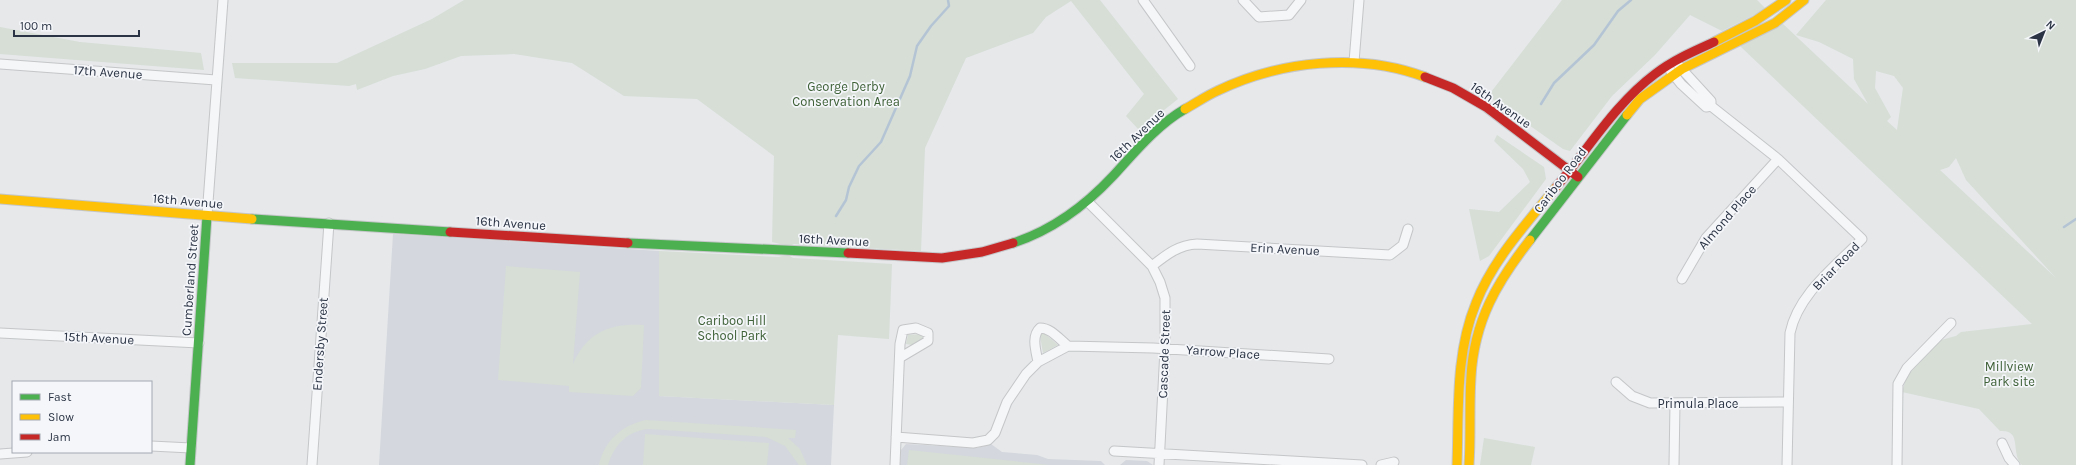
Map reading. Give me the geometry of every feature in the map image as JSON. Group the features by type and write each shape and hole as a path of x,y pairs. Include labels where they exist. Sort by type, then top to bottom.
{"street":[{"name":"Cumberland Street","path":"190,465 216,80 223,0"},
{"path":"1143,0 1190,66"},
{"path":"1243,0 1259,18 1289,15 1301,0"},
{"path":"1354,62 1359,0"},
{"name":"Cariboo Road","path":"1457,465 1462,360 1468,328 1475,305 1490,274 1615,112 1644,82 1675,61 1755,22 1786,0"},
{"name":"Cariboo Road","path":"1469,465 1472,364 1477,331 1484,313 1507,269 1635,105 1657,86 1674,76 1682,69 1766,29 1785,17 1804,0"},
{"name":"Briar Road","path":"1675,61 1711,101 1711,106"},
{"name":"16th Avenue","path":"0,199 207,216 612,242 942,258 981,253 1027,238 1057,222 1087,201 1161,128 1187,108 1210,94 1244,79 1280,69 1315,64 1354,62 1405,71 1453,88 1485,107 1578,177"},
{"name":"17th Avenue","path":"0,64 216,80"},
{"name":"Briar Road","path":"1667,66 1674,76 1706,106 1711,106 1778,159 1862,239 1807,296 1796,314 1790,333 1787,465"},
{"name":"Almond Place","path":"1682,279 1706,238 1778,159"},
{"name":"Cascade Street","path":"1087,201 1152,266 1160,282 1165,298 1165,349 1159,465"},
{"name":"Endersby Street","path":"312,465 329,223"},
{"name":"Erin Avenue","path":"1152,266 1173,250 1181,246 1197,244 1390,255 1404,245 1408,229"},
{"path":"1897,465 1898,384 1907,368 1951,323"},
{"path":"1038,362 1034,339 1035,332 1040,328 1045,328 1051,331 1068,346"},
{"name":"15th Avenue","path":"0,332 199,343"},
{"name":"Yarrow Place","path":"896,437 973,443 988,440 997,429 1007,402 1016,387 1038,362 1068,346 1165,349 1330,359"},
{"path":"895,465 901,356"},
{"name":"Primula Place","path":"1616,382 1640,400 1650,403 1788,402"},
{"path":"1674,465 1675,403"},
{"path":"2002,444 2009,458 2015,465"},
{"path":"152,446 191,448"},
{"path":"1114,451 1362,465"},
{"path":"0,454 14,453"},
{"path":"1381,465 1394,462"}],"shaded area":[{"path":"393,234 659,251 659,396 834,405 831,465 379,465"},
{"path":"906,444 977,448 991,444 1002,452 1037,455 1048,459 1101,461 1105,465 900,465 901,450"},
{"path":"1126,460 1147,461 1153,465 1120,465"}],"green space":[{"name":"George Derby Conservation Area","path":"464,0 1100,0 1178,99 1139,130 1126,116 1144,94 1071,1 1046,17 1033,33 966,58 925,148 921,251 794,244 789,246 772,242 774,156 697,99 624,96 572,63 514,54 461,56 425,69 393,76 357,90 356,84 349,86 235,78 232,63 337,63 432,19"},
{"path":"1562,0 1757,0 1766,9 1722,31 1690,15 1655,55 1612,96 1570,151 1563,149 1488,96"},
{"name":"Millview Park site","path":"1826,0 2076,0 2076,465 2022,465 2017,454 2014,438 2011,434 2007,431 2000,431 1979,409 1902,392 1907,376 1941,340 1956,336 1961,332 2032,324 1740,46 1782,23 1868,104 1854,79 1853,59 1819,42 1796,35","holes":["1876,71 1894,76 1903,88 1897,130 1887,121 1891,117 1875,88","1956,158 1966,180 2056,278 1940,170 1949,167"]},
{"path":"0,27 80,42 201,53 204,70 0,54"},
{"path":"1497,135 1544,167 1546,179 1489,256 1480,261 1469,209 1499,212 1530,182 1523,169 1494,141"},
{"name":"Cariboo Hill School Park","path":"659,251 778,257 788,255 793,258 892,264 889,339 838,335 834,405 659,396"},
{"path":"506,266 580,272 573,364 585,344 601,332 610,328 621,326 644,325 641,388 633,396 569,392 569,386 498,380"},
{"path":"1043,332 1058,345 1043,353 1040,336"},
{"path":"921,334 923,336 922,340 912,345 906,344 908,335"},
{"path":"646,420 796,430 795,438 788,438 800,449 807,465 799,465 785,446 766,437 650,429 635,432 623,440 614,451 608,465 599,465 601,456 615,435 637,422"},
{"path":"645,434 769,443 767,465 643,465"},
{"path":"1484,438 1535,447 1531,465 1480,465"},
{"path":"909,450 1050,465 907,465"}],"waterway":[{"path":"836,216 846,200 849,187 859,166 881,142 910,76 917,46 931,26 949,6 948,0"},
{"path":"1541,104 1554,83 1594,45 1618,11 1631,0"},
{"path":"2064,227 2076,219"}],"traffic: fast":[{"path":"1013,243 1042,231 1068,216 1080,207 1102,187 1156,131 1175,115 1185,109"},
{"path":"1530,240 1627,115"},
{"path":"190,465 207,216"},
{"path":"252,219 450,232"},
{"path":"628,243 848,253"}],"traffic: slow":[{"path":"1714,42 1755,21 1786,0"},
{"path":"1627,115 1640,99 1682,69 1775,23 1804,0"},
{"path":"1185,109 1213,93 1241,81 1266,73 1320,63 1373,64 1400,69 1425,77"},
{"path":"1457,465 1459,383 1464,342 1469,322 1483,287 1501,256 1557,186"},
{"path":"0,199 252,219"},
{"path":"1469,465 1471,377 1477,338 1489,303 1507,271 1530,240"}],"traffic: jam":[{"path":"1557,186 1603,127 1627,99 1641,86 1669,64 1714,42"},
{"path":"1425,77 1453,88 1486,107 1578,177"},
{"path":"450,232 628,243"},
{"path":"848,253 942,258 982,252 1013,243"}]}
